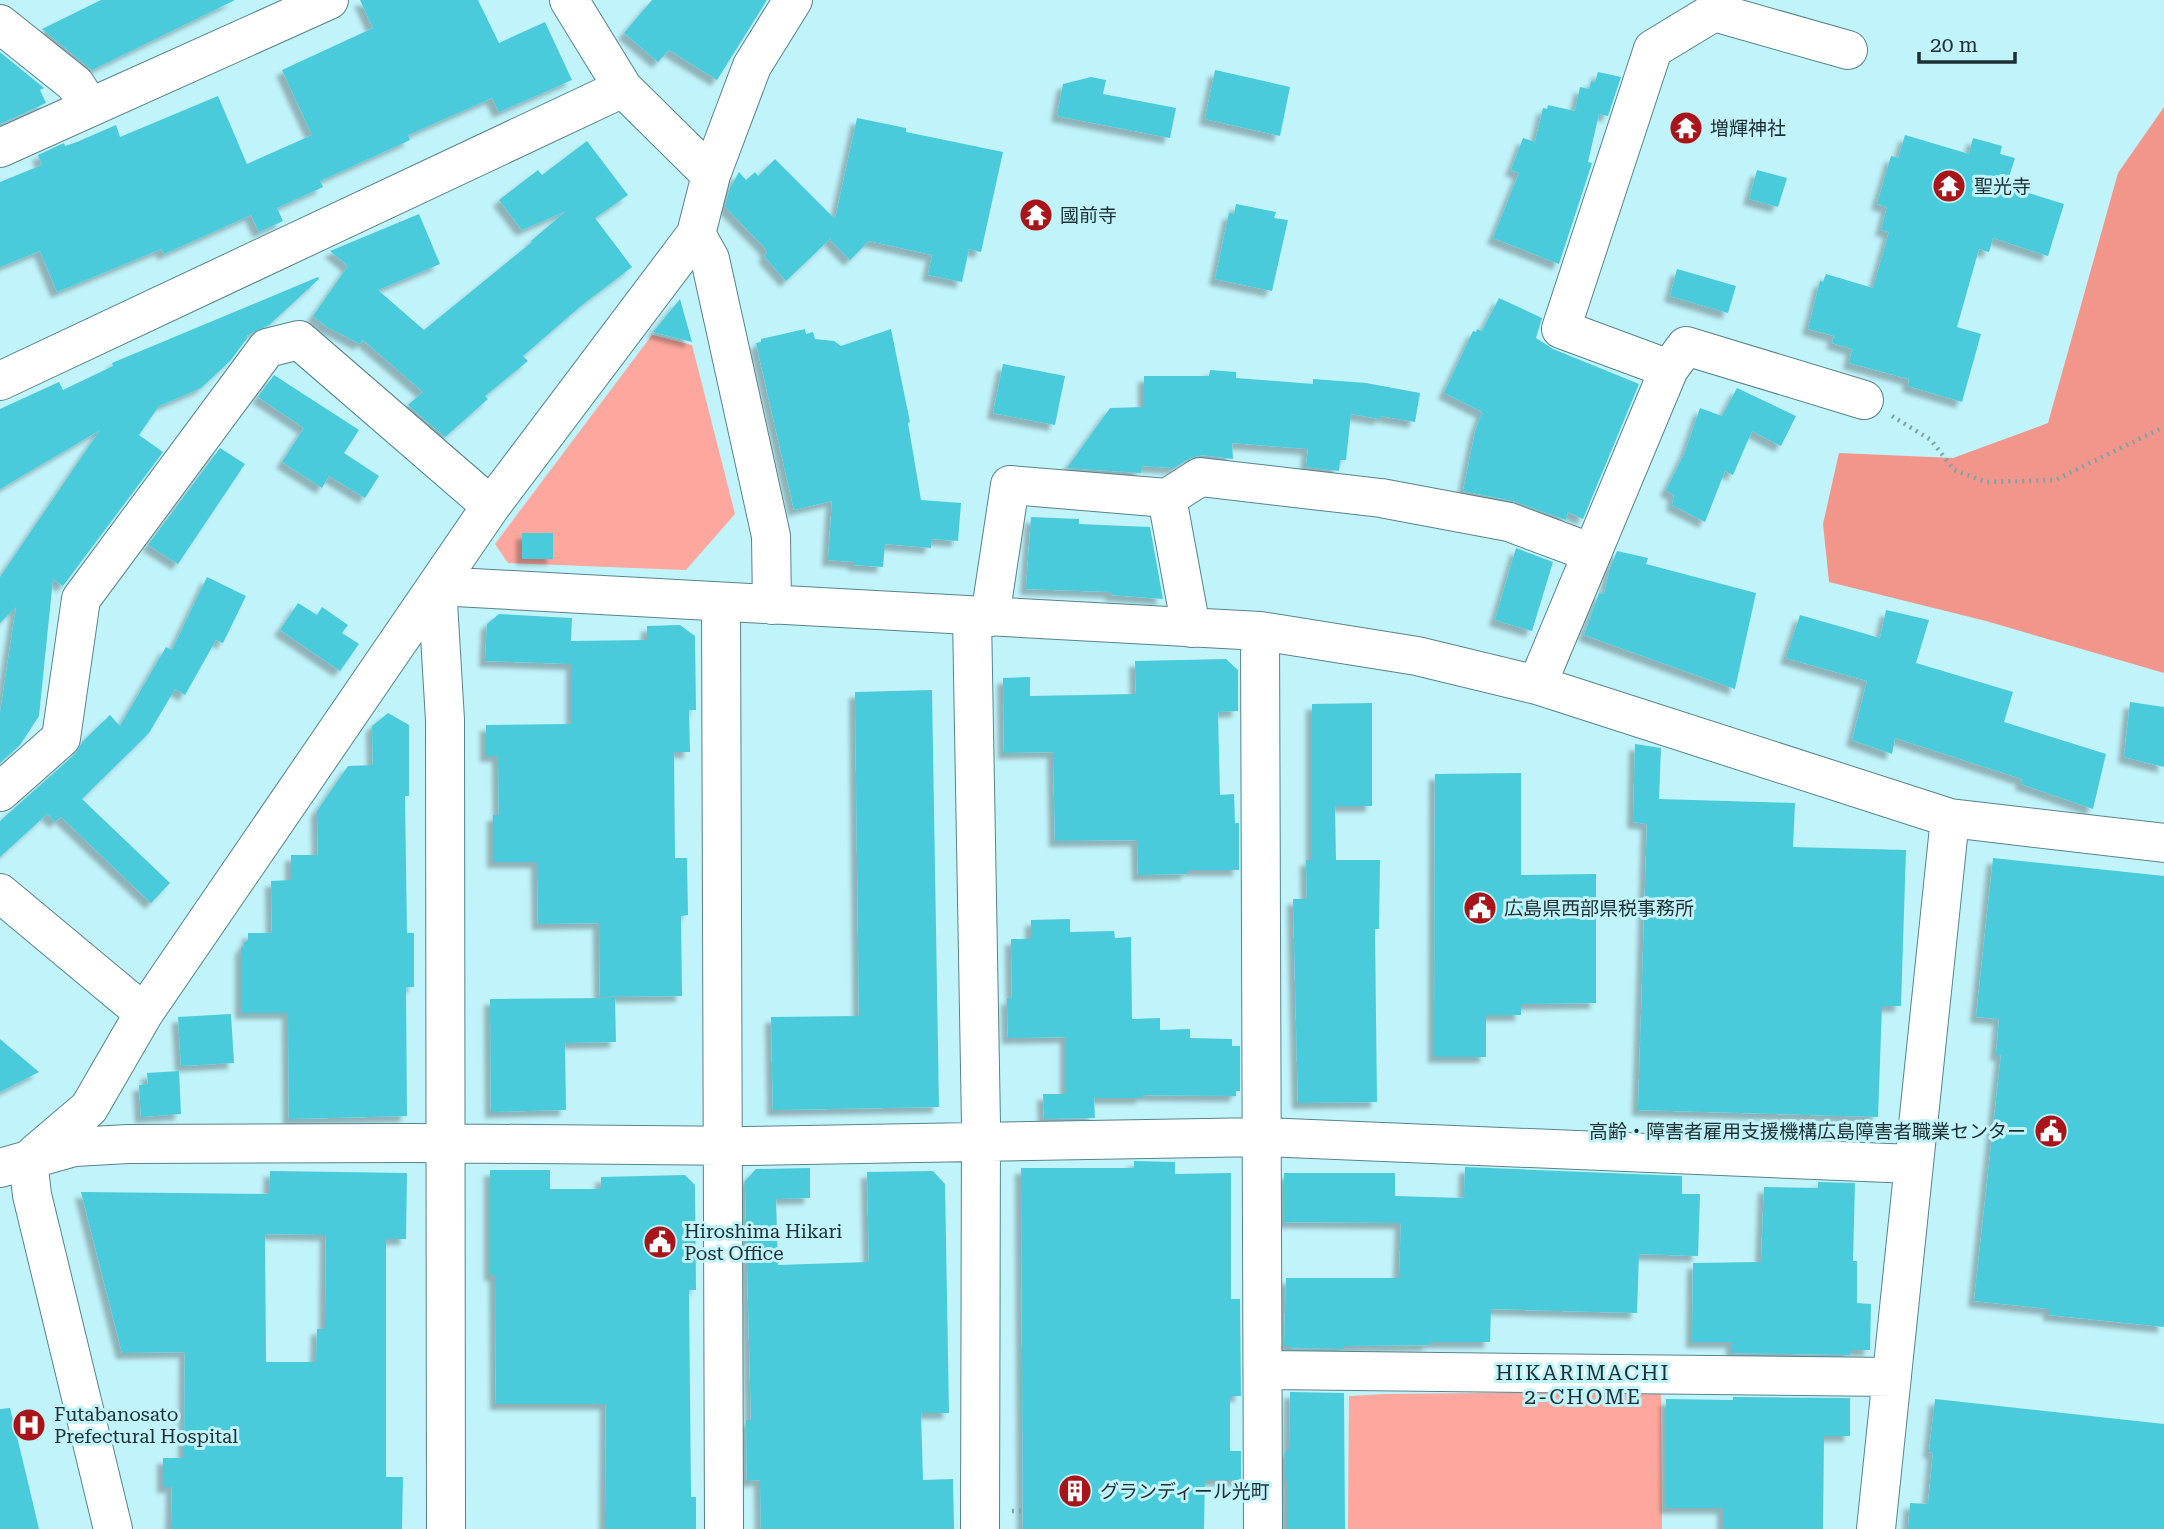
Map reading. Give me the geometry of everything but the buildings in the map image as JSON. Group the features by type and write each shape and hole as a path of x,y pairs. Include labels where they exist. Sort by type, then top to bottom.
{"street":[{"path":"0,148 329,0"},
{"path":"569,0 623,88 711,175"},
{"path":"14,1164 89,1108 144,1013 491,506 696,234 711,175 752,66 793,0"},
{"path":"1669,369 1561,329 1653,49 1714,12 1848,50"},
{"path":"0,24 75,85 90,107"},
{"path":"0,382 623,88"},
{"path":"696,234 710,259 771,536 772,605"},
{"path":"0,792 61,738 81,599 267,348 299,340 491,506"},
{"path":"1537,685 1669,369 1686,346 1864,400"},
{"path":"980,1529 981,616 1010,485 1167,498 1200,477 1381,498 1509,522 1592,553"},
{"path":"1167,498 1191,628"},
{"path":"437,586 1259,631 1417,656 1537,685 1950,818 2164,843"},
{"path":"437,586 445,720 446,1529"},
{"path":"721,602 724,1529"},
{"path":"1259,631 1263,1529"},
{"path":"1876,1529 1950,818"},
{"path":"0,894 144,1013"},
{"path":"14,1164 74,1147 128,1144 723,1146 1263,1137 1913,1164"},
{"path":"14,1164 32,1195 113,1529"},
{"path":"1264,1370 1892,1377"}],"path":[{"path":"1864,400 1931,440 1954,470 1986,482 2055,480 2164,427"}],"shaded area":[{"path":"2164,107 2164,673 1986,621 1829,582 1823,524 1839,453 1953,458 2048,423 2118,173"},
{"path":"652,335 692,345 735,514 686,570 508,563 495,544"},
{"path":"1661,1391 1662,1529 1348,1529 1349,1396"}],"place":[{"name":"増輝神社","path":"1686,128"},
{"name":"聖光寺","path":"1949,186"},
{"name":"國前寺","path":"1036,215"},
{"name":"広島県西部県税事務所","path":"1480,908"},
{"name":"高齢・障害者雇用支援機構広島障害者職業センター","path":"2051,1131"},
{"name":"Hiroshima Hikari Post Office","path":"660,1242"},
{"name":"Futabanosato Prefectural Hospital","path":"29,1425"},
{"name":"グランディール光町","path":"1075,1491"}],"district":[{"name":"HIKARIMACHI 2-CHOME","path":"1583,1385"}]}
